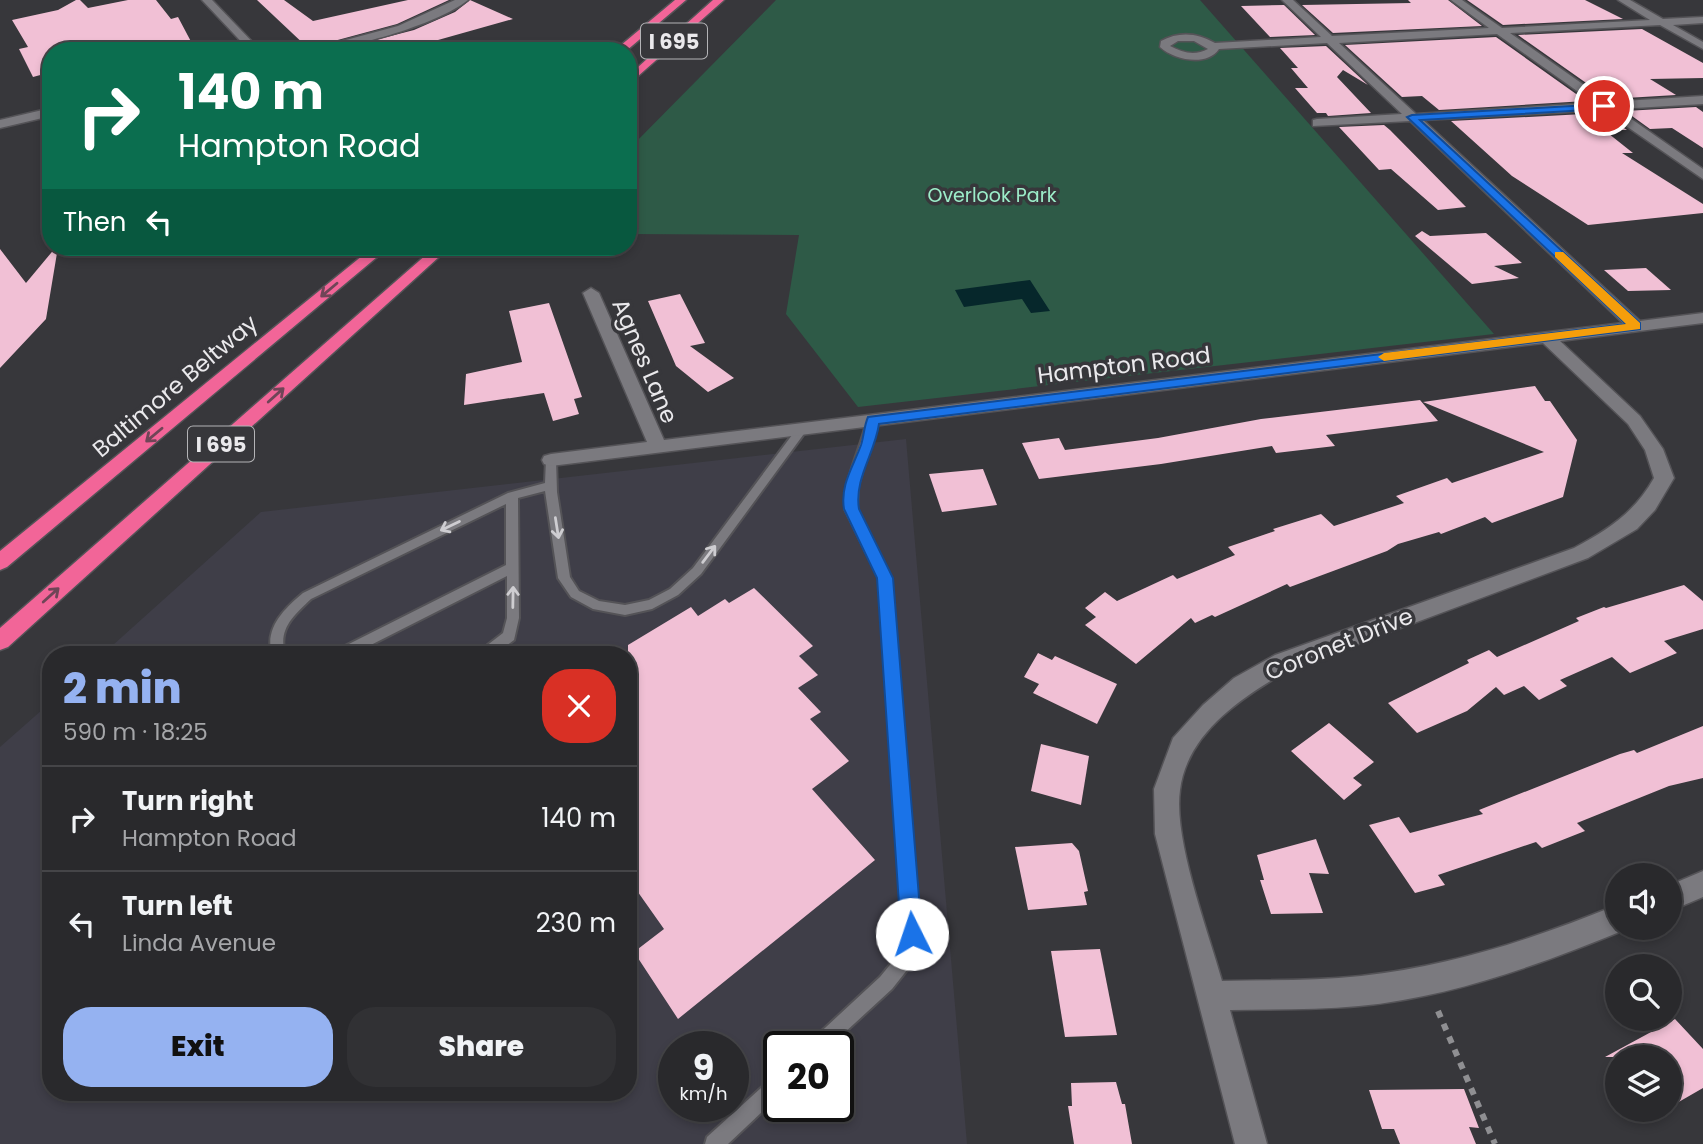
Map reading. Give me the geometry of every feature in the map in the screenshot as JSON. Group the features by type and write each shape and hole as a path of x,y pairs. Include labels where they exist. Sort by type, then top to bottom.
{"highway":[{"name":"I 695","path":"630,42 681,0"},
{"name":"I 695","path":"637,74 719,0"},
{"name":"Baltimore Beltway","path":"0,562 371,256"},
{"name":"I 695","path":"0,641 433,256"}],"street":[{"path":"207,0 247,42"},
{"path":"346,42 402,28 463,0"},
{"path":"1287,0 1636,326"},
{"path":"1456,0 1703,176"},
{"path":"1623,0 1703,46"},
{"path":"1213,46 1703,20"},
{"path":"1317,123 1703,100"},
{"path":"0,124 42,114"},
{"name":"Agnes Lane","path":"591,292 657,447"},
{"name":"Hampton Road","path":"551,460 1703,318"},
{"name":"Coronet Drive","path":"1251,1144 1168,834 1167,789 1182,746 1211,712 1242,685 1283,662 1581,553 1620,533 1650,506 1664,478 1654,449 1634,420 1547,337"},
{"path":"1682,893 1703,884"},
{"path":"1213,996 1360,990 1455,974 1532,954 1605,924"}],"lane":[{"path":"834,1031 886,983 905,959 912,934 885,578 851,509 850,498 851,485 869,442 873,420"},
{"path":"551,460 551,485 564,578 575,594 597,606 625,610 652,604 674,593 696,571 803,429"},
{"path":"276,646 278,629 290,610 307,596 512,496 551,485"},
{"path":"496,646 509,636 513,618 512,496"},
{"path":"358,646 513,567"},
{"path":"714,1144 763,1098"}],"path":[{"path":"1438,1011 1495,1144"}],"shaded area":[{"path":"906,439 967,1144 0,1144 0,747 42,710 42,1101 637,1101 637,646 112,646 261,512"}],"green space":[{"name":"Overlook Park","path":"776,0 1200,0 1494,334 858,407 786,314 799,235 637,234 637,141"}],"water":[{"path":"1030,280 1050,311 1031,313 1022,299 964,307 955,290"}],"building":[{"path":"76,0 80,0 88,8 128,0 156,0 171,19 178,17 191,42 42,42 42,75 33,77 19,49 28,47 12,20 58,10"},
{"path":"257,0 284,0 313,21 408,0 449,0 397,24 330,42 302,42"},
{"path":"470,0 513,19 431,42 368,42 414,30 455,12"},
{"path":"1408,0 1448,0 1482,26 1333,33 1302,5 1411,3"},
{"path":"1467,0 1585,0 1623,19 1503,25"},
{"path":"1284,5 1315,35 1270,37 1241,6"},
{"path":"1642,29 1703,63 1703,78 1650,79 1676,95 1609,99 1518,35"},
{"path":"1496,37 1586,101 1439,110 1422,96 1402,97 1345,45"},
{"path":"1326,46 1368,85 1343,70 1337,77 1371,113 1328,116 1326,113 1317,113 1295,88 1308,88 1291,68 1298,68 1280,48"},
{"path":"1696,107 1703,112 1703,148 1672,128 1650,129 1625,111"},
{"path":"1602,113 1627,130 1604,130 1633,153 1622,153 1703,204 1703,213 1588,225 1512,176 1451,121"},
{"path":"1384,125 1466,207 1438,210 1391,169 1379,170 1339,127"},
{"path":"1422,231 1430,236 1486,233 1522,263 1494,266 1519,278 1472,284 1415,236"},
{"path":"0,249 26,283 48,256 56,256 46,319 0,368"},
{"path":"1646,268 1671,290 1628,291 1604,270"},
{"path":"680,294 705,343 690,346 734,378 708,392 676,366 648,301"},
{"path":"549,303 582,397 574,399 579,414 553,421 544,393 464,405 466,374 522,362 509,311"},
{"path":"1535,386 1545,401 1550,401 1577,440 1563,497 1492,523 1485,517 1441,534 1439,532 1398,544 1387,551 1290,587 1287,584 1215,617 1212,615 1195,623 1191,618 1136,664 1085,625 1096,617 1085,608 1105,592 1117,601 1173,575 1177,579 1235,555 1228,547 1275,531 1273,529 1321,514 1334,526 1404,503 1396,496 1447,478 1452,483 1544,452 1423,402"},
{"path":"1420,400 1438,421 1326,435 1335,446 1276,453 1272,446 1161,464 1039,479 1022,443 1059,438 1065,450 1158,438 1261,419"},
{"path":"983,469 997,505 942,512 929,474"},
{"path":"1684,585 1703,601 1703,629 1664,641 1677,653 1630,673 1612,657 1560,680 1567,686 1539,700 1524,686 1504,695 1496,687 1467,711 1417,733 1388,703 1469,663 1467,660 1489,650 1497,657 1604,607"},
{"path":"754,588 813,646 799,656 818,675 798,688 821,712 810,719 849,761 812,789 875,860 678,1019 637,957 637,950 664,929 637,891 637,646 628,645 691,607 698,616 725,599 729,603"},
{"path":"1038,653 1052,660 1055,656 1117,684 1097,724 1033,693 1039,684 1024,677"},
{"path":"1329,723 1374,762 1353,778 1362,785 1344,800 1291,751"},
{"path":"1703,726 1703,778 1669,786 1577,823 1585,831 1542,848 1536,842 1438,875 1445,885 1415,893 1369,825 1399,817 1410,833 1483,814 1479,810 1620,754 1634,750 1637,753"},
{"path":"1041,744 1089,756 1081,805 1031,791"},
{"path":"1316,839 1329,874 1309,873 1323,913 1271,914 1260,880 1264,880 1257,855"},
{"path":"1072,843 1079,851 1088,891 1084,892 1087,905 1028,910 1015,847"},
{"path":"1100,949 1117,1035 1065,1037 1051,951"},
{"path":"1682,1026 1703,1049 1703,1088 1682,1100 1682,1045 1627,1045 1653,1031 1682,1031"},
{"path":"1116,1082 1122,1104 1125,1104 1132,1144 1074,1144 1068,1106 1072,1106 1071,1083"},
{"path":"1464,1089 1479,1128 1469,1127 1476,1144 1400,1144 1394,1129 1382,1129 1369,1090"}],"slow traffic":[{"path":"1384,357 1636,326 1559,255"}],"route":[{"path":"912,934 885,578 851,509 850,498 851,485 869,442 873,420 1636,326 1412,117 1604,106"}]}
